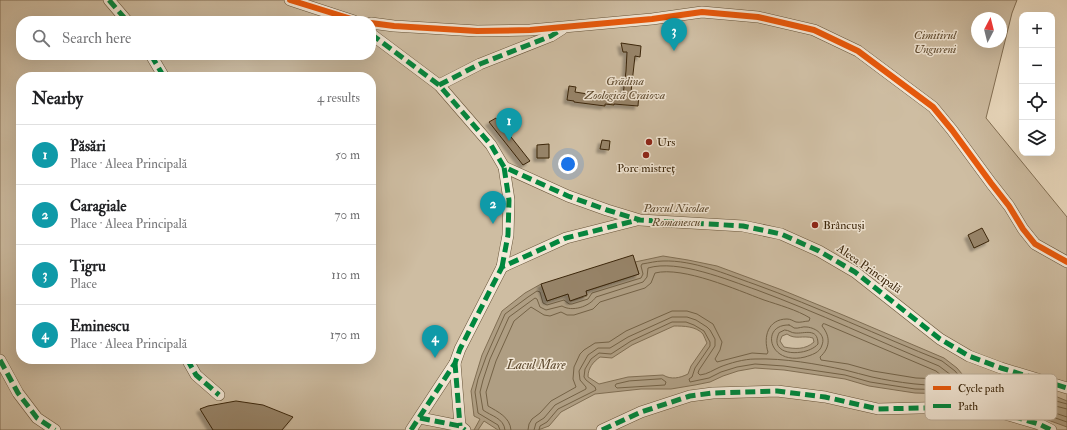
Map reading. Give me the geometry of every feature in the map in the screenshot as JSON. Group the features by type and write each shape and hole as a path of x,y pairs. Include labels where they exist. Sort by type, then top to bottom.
{"street":[{"path":"109,0 123,16"},
{"path":"290,0 340,16"},
{"path":"376,24 477,31 530,30 564,28 702,12 758,17 814,30 858,51 933,107 1009,206 1023,229 1035,244 1067,262"},
{"path":"439,85 480,64 550,36 564,28"},
{"path":"376,38 439,85 491,145 504,167 509,200 508,234 502,267 460,349 455,363 411,430"},
{"path":"154,60 161,72"},
{"name":"Aleea Principală","path":"504,167 568,196 640,220 743,226 781,234 819,251 855,272 940,338 969,356 1020,374"},
{"name":"Aleea Principală","path":"502,267 566,238 640,220"},
{"path":"0,360 18,392 38,418 55,430"},
{"path":"420,418 462,428 455,363"},
{"path":"190,364 196,375 219,395"},
{"name":"Aleea Principală","path":"1057,385 1067,388"},
{"path":"602,430 641,412 690,396 714,393 777,391 825,397 878,409 925,408"},
{"path":"1025,420 1039,424 1051,430"}],"green space":[{"name":"Parcul Nicolae Romanescu","path":"0,0 1017,0 1007,33 1007,12 971,12 971,48 1003,48 986,118 1067,217 1067,430 0,430"}],"water":[{"name":"Lacul Mare","path":"663,256 717,266 782,290 944,358 962,374 925,374 925,393 915,393 869,386 845,379 784,370 755,368 738,371 710,382 671,389 641,389 595,394 561,412 549,426 538,430 498,430 484,421 478,430 474,430 480,419 474,416 471,391 482,355 502,311 525,293 541,284 547,301 568,294 571,301 587,296 586,291 639,274 635,262","holes":["674,326 697,329 703,334 707,343 691,366 688,374 676,378 669,378 663,375 628,377 599,384 588,377 591,366 600,357 612,358 632,345","787,334 790,336 813,338 814,342 811,345 800,348 784,347 780,341 782,336"]},
{"path":"1057,397 1067,401 1067,427 1048,420 1057,420"}],"building":[{"path":"621,43 641,46 640,57 635,56 631,92 639,93 638,106 605,104 605,106 567,100 569,86 576,87 575,92 607,97 607,93 623,95 627,52 623,52"},
{"path":"496,118 530,161 523,165 489,122"},
{"path":"602,140 610,141 609,150 600,149"},
{"path":"549,144 549,158 537,158 537,145"},
{"path":"982,228 989,241 974,248 968,235"},
{"path":"633,255 639,274 586,291 587,295 570,301 568,294 547,301 541,284"},
{"path":"236,401 263,405 293,417 282,430 213,430 200,409"}],"marked path":[{"path":"109,0 123,16"},
{"path":"439,85 480,64 551,36 562,29"},
{"path":"376,38 439,85 491,145 504,167 568,196 640,220 743,226 781,234 819,251 855,272 940,339 969,356 1021,374"},
{"path":"154,60 161,72"},
{"path":"502,267 508,235 509,200 504,167"},
{"path":"411,430 455,363 460,349 502,267 566,238 638,220"},
{"path":"0,360 18,393 37,418 55,430"},
{"path":"455,363 460,426"},
{"path":"190,364 196,375 219,395"},
{"path":"1057,385 1067,388"},
{"path":"602,430 641,412 690,396 713,393 777,391 825,397 878,409 925,408"},
{"path":"420,418 460,426 465,430"},
{"path":"1025,420 1039,424 1051,430"}],"cycle path":[{"path":"290,0 342,16"},
{"path":"376,24 477,31 530,30 652,19 702,12 758,17 814,30 858,51 933,107 1009,206 1023,229 1035,244 1067,262"}],"place":[{"name":"Tigru","path":"674,51"},
{"name":"Păsări","path":"509,141"},
{"name":"Urs","path":"649,142"},
{"name":"Porc mistreț","path":"646,155"},
{"name":"Caragiale","path":"493,224"},
{"name":"Brâncuși","path":"815,225"},
{"name":"Eminescu","path":"435,358"}],"park label":[{"name":"Cimitirul Ungureni","path":"935,42"},
{"name":"Grădina Zoologică Craiova","path":"625,88"}]}
